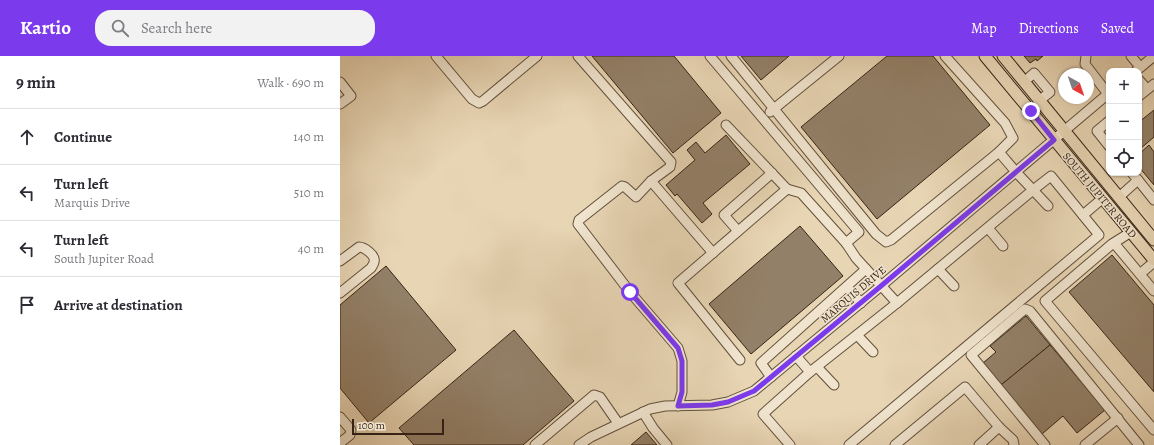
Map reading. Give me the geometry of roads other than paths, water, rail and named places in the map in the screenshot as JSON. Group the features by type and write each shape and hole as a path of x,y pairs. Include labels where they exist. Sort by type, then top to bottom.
{"main road":[{"name":"SOUTH JUPITER ROAD","path":"984,56 1154,261"},
{"name":"SOUTH JUPITER ROAD","path":"1003,56 1154,240"}],"street":[{"path":"436,56 472,99 479,103 483,102 537,56"},
{"path":"578,56 671,162 670,167 651,181 636,197 625,186 622,186 579,220 578,224 630,292 678,348 682,361 682,392 678,406"},
{"path":"710,56 859,232 846,243"},
{"path":"731,56 876,234 886,242 891,240 999,152 1013,138 1005,124 945,56"},
{"path":"763,118 839,56"},
{"path":"1086,56 1086,64 1106,89"},
{"path":"1131,56 1137,68"},
{"path":"1139,68 1154,56"},
{"path":"340,82 351,96 340,104"},
{"path":"1142,82 1151,86 1142,94"},
{"name":"MARQUIS DRIVE","path":"579,445 618,423 643,412 665,406 712,405 728,402 754,391 861,304 1106,96"},
{"path":"1106,123 1096,131 1106,143"},
{"path":"726,125 787,189 801,193 897,303"},
{"path":"999,152 1048,206"},
{"path":"738,231 724,214 772,173"},
{"path":"790,445 763,414 814,369 897,303 1051,176 1099,235 849,445"},
{"path":"1119,198 1135,177 1154,200"},
{"path":"651,181 713,253"},
{"path":"740,360 678,283 787,189"},
{"path":"1083,215 1103,198"},
{"path":"988,228 1003,246"},
{"path":"1131,232 1114,243 1045,301 1154,430"},
{"path":"1114,243 1154,291"},
{"path":"340,261 359,247 363,247 374,259 374,263 371,268 340,293"},
{"path":"1140,274 1154,261"},
{"path":"771,377 761,363 866,269"},
{"path":"938,269 954,286"},
{"path":"847,287 861,304"},
{"path":"1045,445 971,356 1025,309 1030,311 1118,418 1137,445"},
{"path":"857,335 873,352"},
{"path":"796,356 834,385"},
{"path":"895,445 965,386 999,427 1006,440 1013,440 1014,445"},
{"path":"535,445 545,442 594,395 600,397 618,423"},
{"path":"643,412 653,428 667,445"},
{"path":"340,418 351,430 350,434 340,443"},
{"path":"1085,445 1118,418"},
{"path":"979,445 999,427"}]}
